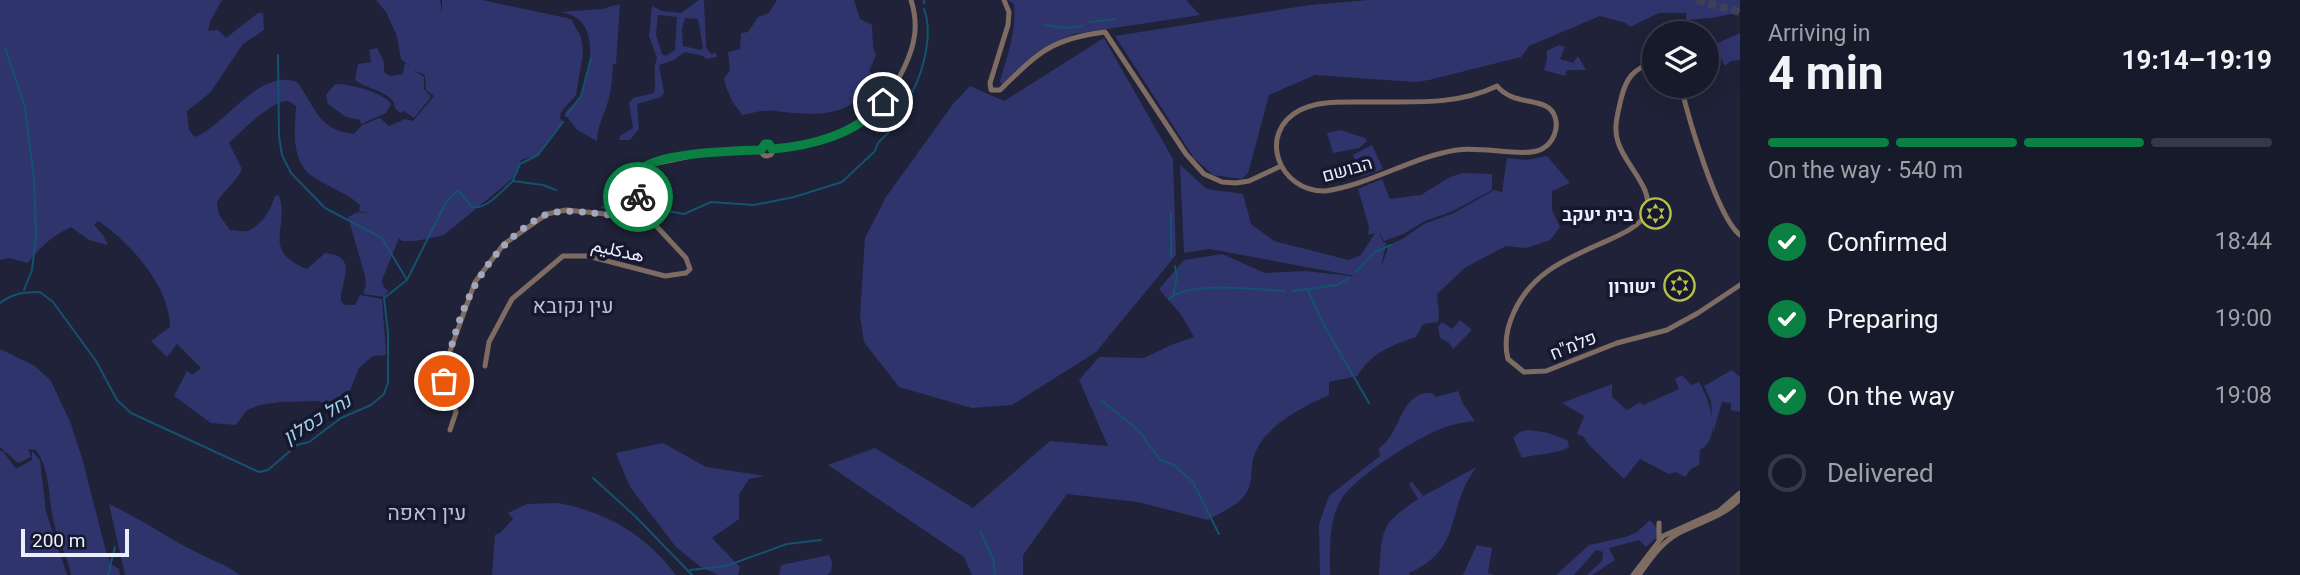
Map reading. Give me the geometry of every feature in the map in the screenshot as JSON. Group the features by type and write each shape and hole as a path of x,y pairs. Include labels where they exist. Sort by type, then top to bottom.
{"street":[{"path":"637,213 637,178 641,170 648,165 683,156 761,150 767,144 772,149 801,146 860,123 878,109 901,75 914,46 916,24 911,0"},
{"path":"1004,0 1009,18 990,83 991,90 1000,90 1030,59 1045,49 1073,38 1105,32 1186,154 1204,174 1222,182 1236,183 1249,181 1281,166"},
{"name":"פלמ\"ח","path":"1642,67 1628,77 1616,129 1620,150 1648,199 1646,215 1630,230 1560,262 1533,282 1511,318 1506,344 1508,359 1524,372 1546,371 1617,343 1676,326 1740,285"},
{"name":"הבושם","path":"1497,86 1512,99 1544,104 1552,111 1556,120 1556,133 1547,145 1536,152 1478,148 1455,150 1332,190 1316,191 1302,187 1289,177 1281,166 1276,147 1282,126 1301,110 1320,104 1451,100 1471,97 1497,86"},
{"path":"1684,98 1693,132 1726,216 1737,233"},
{"path":"450,430 456,412 444,381 449,354 475,282 488,262 504,244 547,214 566,211 625,216 645,214 646,208 639,206"},
{"name":"هدكليم","path":"485,366 489,342 512,299 562,256 588,256 664,276 686,273 690,269 686,258 645,214"},
{"path":"1633,575 1659,540 1719,511 1740,493"},
{"path":"1639,575 1667,536 1718,516 1740,499"},
{"path":"1659,523 1659,540"},
{"path":"1657,550 1665,549 1668,552"}],"shaded area":[{"path":"0,0 222,0 208,31 218,30 226,38 258,13 263,13 264,30 243,44 210,93 187,111 189,130 195,137 207,131 256,90 283,80 297,82 325,123 342,132 354,134 362,125 380,118 389,126 405,119 413,121 434,96 426,90 425,75 413,70 424,77 424,89 431,97 414,118 404,111 400,113 391,98 355,80 358,64 371,62 369,50 377,48 384,62 384,72 390,76 403,74 405,63 410,66 401,59 397,36 386,12 376,0 440,0 442,14 442,0 482,0 571,19 581,37 583,53 576,95 561,112 563,123 539,155 521,160 512,179 444,235 416,241 402,241 399,238 382,280 388,291 384,297 363,294 365,276 348,217 358,212 372,214 359,211 360,205 354,200 312,176 302,165 295,140 296,106 287,101 273,105 229,143 242,169 217,202 219,215 230,230 252,229 268,211 275,196 279,195 279,238 284,254 307,269 325,253 342,259 346,271 341,301 345,305 355,305 360,295 382,299 386,355 373,356 359,368 346,400 329,406 319,401 260,405 247,410 236,425 211,423 174,396 187,371 192,375 201,368 177,344 167,357 151,341 170,327 163,297 156,281 135,253 110,230 98,221 94,225 108,245 89,240 71,227 47,242 28,263 9,258 0,260"},
{"path":"699,0 704,0 706,47 711,54 716,53 717,57 705,59 704,56 685,52 672,61 659,65 664,93 661,97 637,104 639,129 630,140 619,140 620,136 633,128 629,103 633,98 654,93 657,58 649,36 652,6 662,11 681,13","holes":["658,15 677,17 675,50 666,56 662,54 656,35","685,18 698,19 703,48 701,50 683,46 682,29"]},
{"path":"777,0 854,0 860,19 872,25 876,55 869,71 874,76 863,95 843,108 821,114 767,110 742,115 732,101 724,78 730,71 728,52 740,49 741,33 748,32 758,17 769,13"},
{"path":"1008,0 1186,0 1200,15 1074,34 1036,53 1002,85 1000,81 1014,23 1014,4"},
{"path":"1368,0 1740,0 1740,12 1686,20 1686,13 1659,13 1630,27 1626,23 1600,16 1529,46 1521,57 1429,80 1415,82 1315,75 1269,95 1248,173 1242,179 1213,175 1194,158 1115,36 1310,5"},
{"path":"620,4 616,64 613,64 610,94 597,141 577,130 565,114 583,90 589,67 590,43 583,23 560,12 602,9"},
{"path":"1740,33 1740,60 1731,61 1725,66 1719,59 1719,42"},
{"path":"1104,38 1173,159 1176,255 1096,352 1012,405 972,408 899,387 864,342 860,316 865,238 886,197 953,104 970,86 1004,101"},
{"path":"1559,45 1565,47 1560,59 1573,63 1578,56 1586,70 1567,70 1565,76 1544,70 1547,51"},
{"path":"335,84 366,90 391,104 386,113 361,124 360,120 346,117 328,104 326,95"},
{"path":"1340,130 1367,141 1359,148 1333,153 1327,133"},
{"path":"1372,145 1383,169 1361,177 1353,155"},
{"path":"1547,156 1570,183 1552,191 1552,210 1560,227 1550,240 1526,248 1506,246 1466,267 1437,294 1438,322 1423,324 1416,337 1382,351 1369,361 1357,376 1329,382 1329,395 1295,412 1273,429 1257,449 1244,496 1208,520 1138,502 1067,494 1023,555 1023,575 972,575 964,557 828,465 875,448 973,508 1050,441 1108,446 1079,380 1099,357 1144,358 1194,337 1182,316 1159,289 1184,260 1222,254 1265,273 1305,271 1360,277 1210,249 1184,253 1180,165 1207,189 1243,194 1251,224 1274,241 1349,260 1361,255 1375,233 1368,235 1369,227 1358,189 1382,179 1390,199 1421,195 1450,177 1463,173 1492,174 1492,190 1451,212 1384,241 1379,231 1383,242 1386,243 1381,268 1389,245 1424,224 1454,213 1494,190 1502,192 1507,158 1526,160"},
{"path":"1460,320 1472,330 1453,349 1440,338 1438,327 1442,322 1452,329"},
{"path":"0,349 35,366 51,381 71,424 82,458 107,555 111,564 119,569 120,575 71,575 54,523 47,476 41,458 36,450 28,449 31,457 18,463 0,447"},
{"path":"1732,370 1740,377 1740,412 1731,410 1731,403 1722,402 1713,433 1711,401 1704,386"},
{"path":"1682,375 1691,385 1699,382 1712,418 1711,437 1700,450 1699,465 1691,469 1685,477 1676,472 1669,474 1640,459 1624,479 1583,436 1577,434 1584,416 1562,403 1612,384 1612,397 1627,410 1640,402 1643,405 1679,389 1675,379"},
{"path":"1458,391 1475,421 1447,427 1418,440 1373,469 1348,490 1334,518 1330,575 1320,575 1319,524 1329,496 1380,456 1379,448 1392,434 1413,399 1421,394 1432,393 1436,397"},
{"path":"1528,430 1558,436 1568,441 1569,447 1522,458 1513,438"},
{"path":"663,443 706,467 765,476 749,479 739,494 739,519 712,538 740,567 738,575 718,575 701,567 676,547 630,487 616,453"},
{"path":"0,451 3,451 16,469 32,460 32,451 40,460 46,512 67,575 0,575"},
{"path":"1477,467 1460,497 1452,526 1439,552 1427,563 1409,573 1410,575 1379,575 1385,530 1396,516 1418,499 1409,484 1412,482 1423,496"},
{"path":"558,503 593,512 624,527 652,548 676,575 492,575 495,535 513,519 508,513 527,504"},
{"path":"109,504 229,568 240,575 125,575"},
{"path":"1650,520 1657,528 1657,537 1646,547 1639,540 1609,548 1615,560 1592,575 1587,575 1602,561 1603,552 1596,550 1574,575 1556,575 1589,545 1626,537 1637,532"},
{"path":"1477,545 1492,548 1488,573 1495,575 1463,575"},
{"path":"829,555 832,563 831,572 827,575 779,575 781,565"}],"waterway":[{"name":"נחל כסלון","path":"650,208 684,214 711,202 754,205 794,197 842,182 875,151 878,143 892,129 893,113 912,93 927,44 928,31 924,9"},
{"path":"1090,22 1114,19"},
{"path":"1044,25 1065,28 1082,26"},
{"path":"5,48 25,107 34,179 36,236 32,270 24,290"},
{"path":"278,55 279,136 282,155 291,173 325,208 382,238 407,280"},
{"path":"566,116 581,96 591,58"},
{"path":"513,180 520,164 538,155 563,122"},
{"name":"נחל כסלון","path":"0,303 19,294 40,292 53,302 96,361 117,400 131,413 259,472 268,470 297,445 309,442 341,418 371,405 384,394 388,382 388,333 384,298 407,280 446,202 458,190 472,207 483,206 513,181 543,185 556,190"},
{"path":"602,207 628,212 636,208"},
{"path":"1171,213 1171,257"},
{"path":"1356,272 1375,252 1391,245"},
{"path":"1173,295 1177,277 1175,266"},
{"path":"1293,291 1337,285 1349,278"},
{"path":"1169,299 1179,293 1207,288 1285,291"},
{"path":"1308,291 1325,327 1369,403"},
{"path":"1101,400 1138,430 1160,460 1174,465 1193,482 1219,534"},
{"path":"593,478 635,516 692,575"},
{"path":"980,531 993,559 995,575"},
{"path":"690,570 726,566 787,544 821,540"},
{"path":"108,575 115,547"}],"tunnel":[{"path":"1697,0 1740,12"}],"way so far":[{"path":"444,381 449,354 475,282 504,244 547,214 586,211 625,216 637,213 638,197"}],"place":[{"name":"בית יעקב","path":"1656,214"},
{"name":"ישורון","path":"1679,286"}],"district":[{"name":"עין נקובא","path":"573,306"},
{"name":"עין ראפה","path":"427,513"}],"route":[{"path":"638,197 638,176 644,167 654,163 683,156 761,150 765,144 769,144 772,149 809,145 860,123 883,102"}]}
